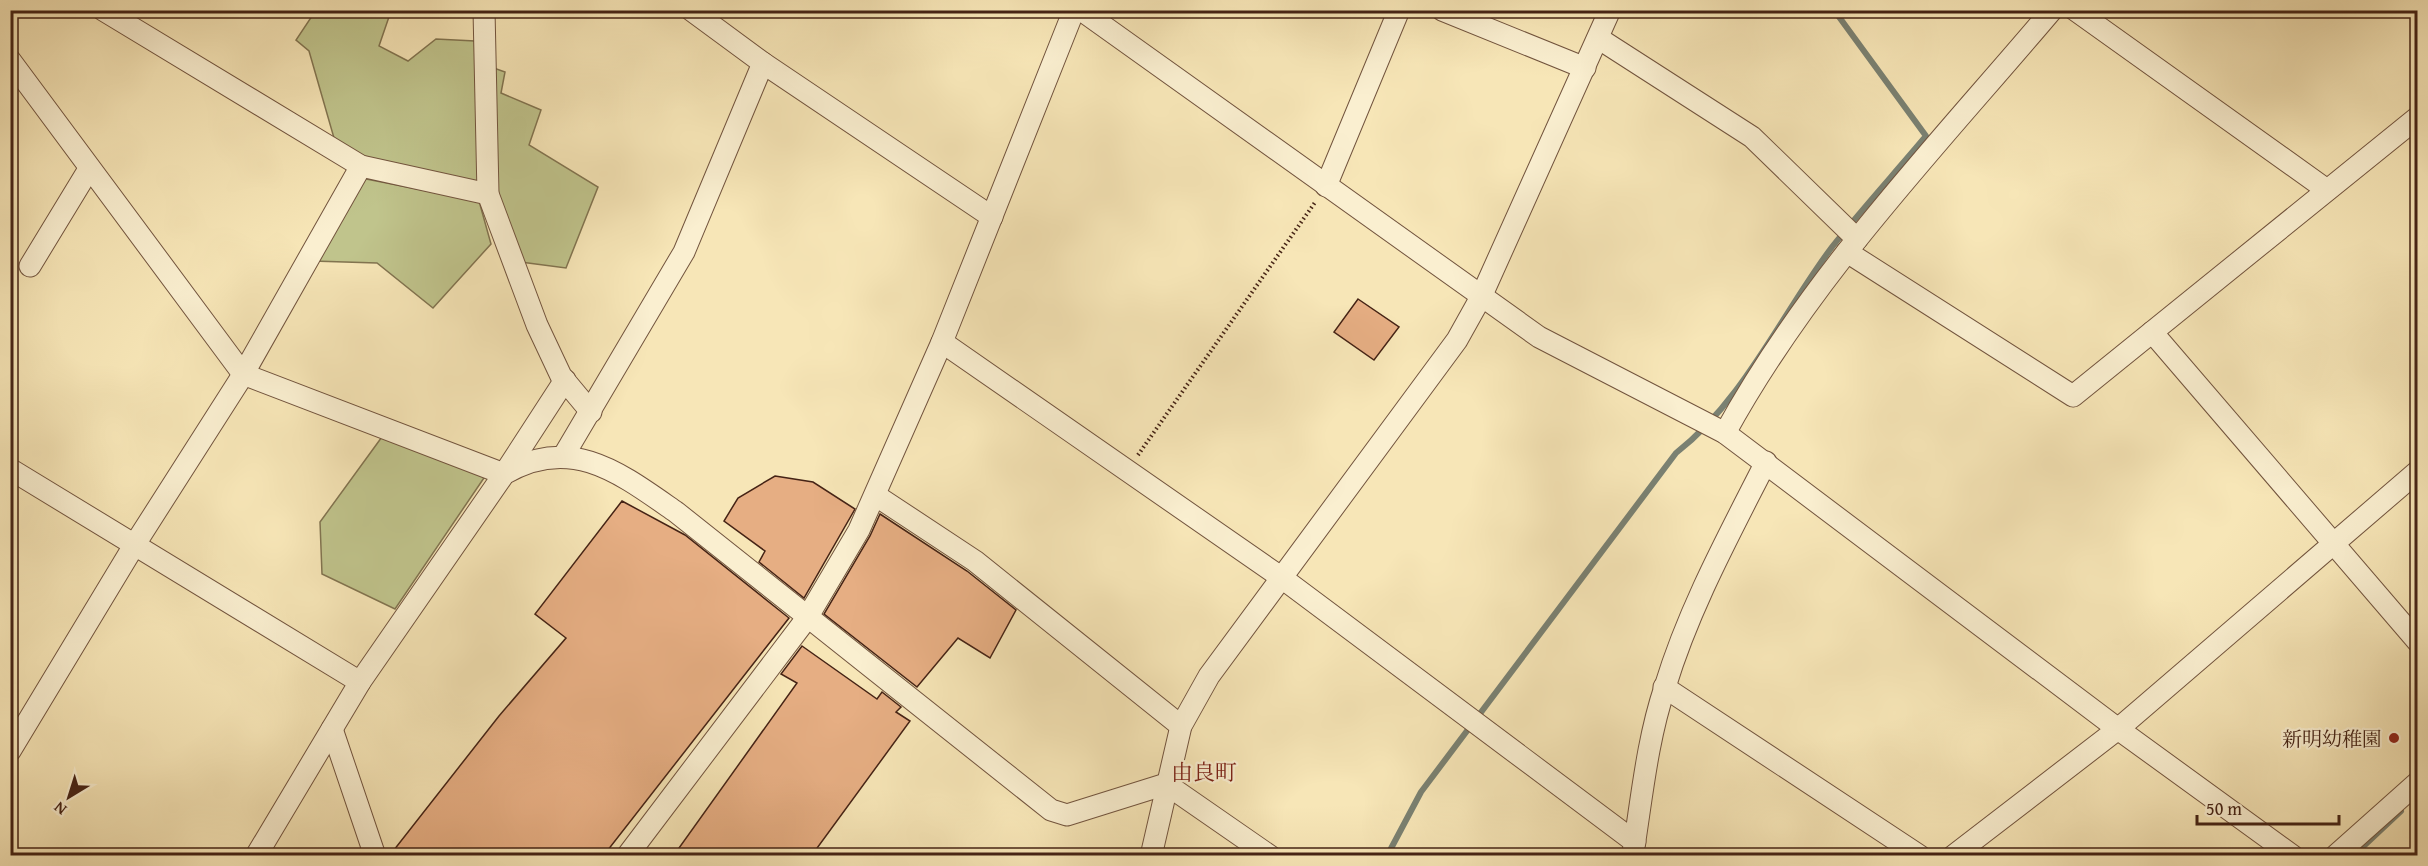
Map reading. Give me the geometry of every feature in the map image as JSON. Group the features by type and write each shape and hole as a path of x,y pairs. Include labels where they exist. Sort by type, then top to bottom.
{"street":[{"path":"103,10 361,166 488,194"},
{"path":"484,10 488,194 537,325 565,380 591,412"},
{"path":"627,855 807,618 859,530 942,342 1074,10"},
{"path":"1082,10 1539,337 1725,433 2118,729 2293,855"},
{"path":"1442,10 1585,68"},
{"path":"1151,855 1181,726 1209,676 1457,340 1481,297 1610,10"},
{"path":"1725,433 1755,379 1789,328 1852,245 2052,10"},
{"path":"2075,10 2327,190"},
{"path":"1326,186 1402,11"},
{"path":"697,12 763,63 992,217"},
{"path":"1598,38 1752,137 1852,245 2073,396 2418,117"},
{"path":"10,60 243,374 504,474 537,459 564,455 605,468 633,482 685,519 1051,810 1067,815 1166,784"},
{"path":"564,455 684,252 763,63"},
{"path":"10,751 135,544 243,374 361,166"},
{"path":"30,266 89,169"},
{"path":"2152,332 2418,642"},
{"path":"942,342 1282,578 1474,722 1634,849 1651,740 1664,687 1709,576 1766,462"},
{"path":"256,855 360,682 504,474 565,380"},
{"path":"10,469 360,682"},
{"path":"1953,855 2118,729 2418,471"},
{"path":"875,495 975,561 1181,726"},
{"path":"1664,687 1920,855"},
{"path":"332,729 375,855"},
{"path":"2335,855 2418,782"},
{"path":"1166,784 1270,855"}],"path":[{"path":"1127,470 1326,186"}],"green space":[{"path":"316,10 391,11 379,46 408,61 436,39 475,41 488,66 505,72 501,93 541,110 529,145 598,187 566,268 513,261 488,194 338,152 309,51 296,40"},
{"path":"361,178 479,201 491,244 433,308 377,263 313,261"},
{"path":"387,430 488,472 395,609 322,574 320,522"}],"building":[{"path":"1358,299 1399,327 1374,360 1334,332"},
{"path":"775,476 813,482 855,509 804,598 759,562 765,551 724,521 738,498"},
{"path":"622,501 685,535 789,618 604,855 390,855 499,716 566,638 535,614"},
{"path":"880,514 967,571 1016,610 990,658 958,638 917,687 824,614 870,536"},
{"path":"802,646 877,699 882,692 901,707 896,712 910,721 812,855 674,855 797,683 781,674"}],"waterway":[{"path":"1387,856 1421,792 1676,453 1700,432 1742,382 1832,247 1926,136 1834,10"},
{"path":"2353,856 2401,811"}],"place":[{"name":"新明幼稚園","path":"2394,738"}],"district":[{"name":"由良町","path":"1204,772"}]}
